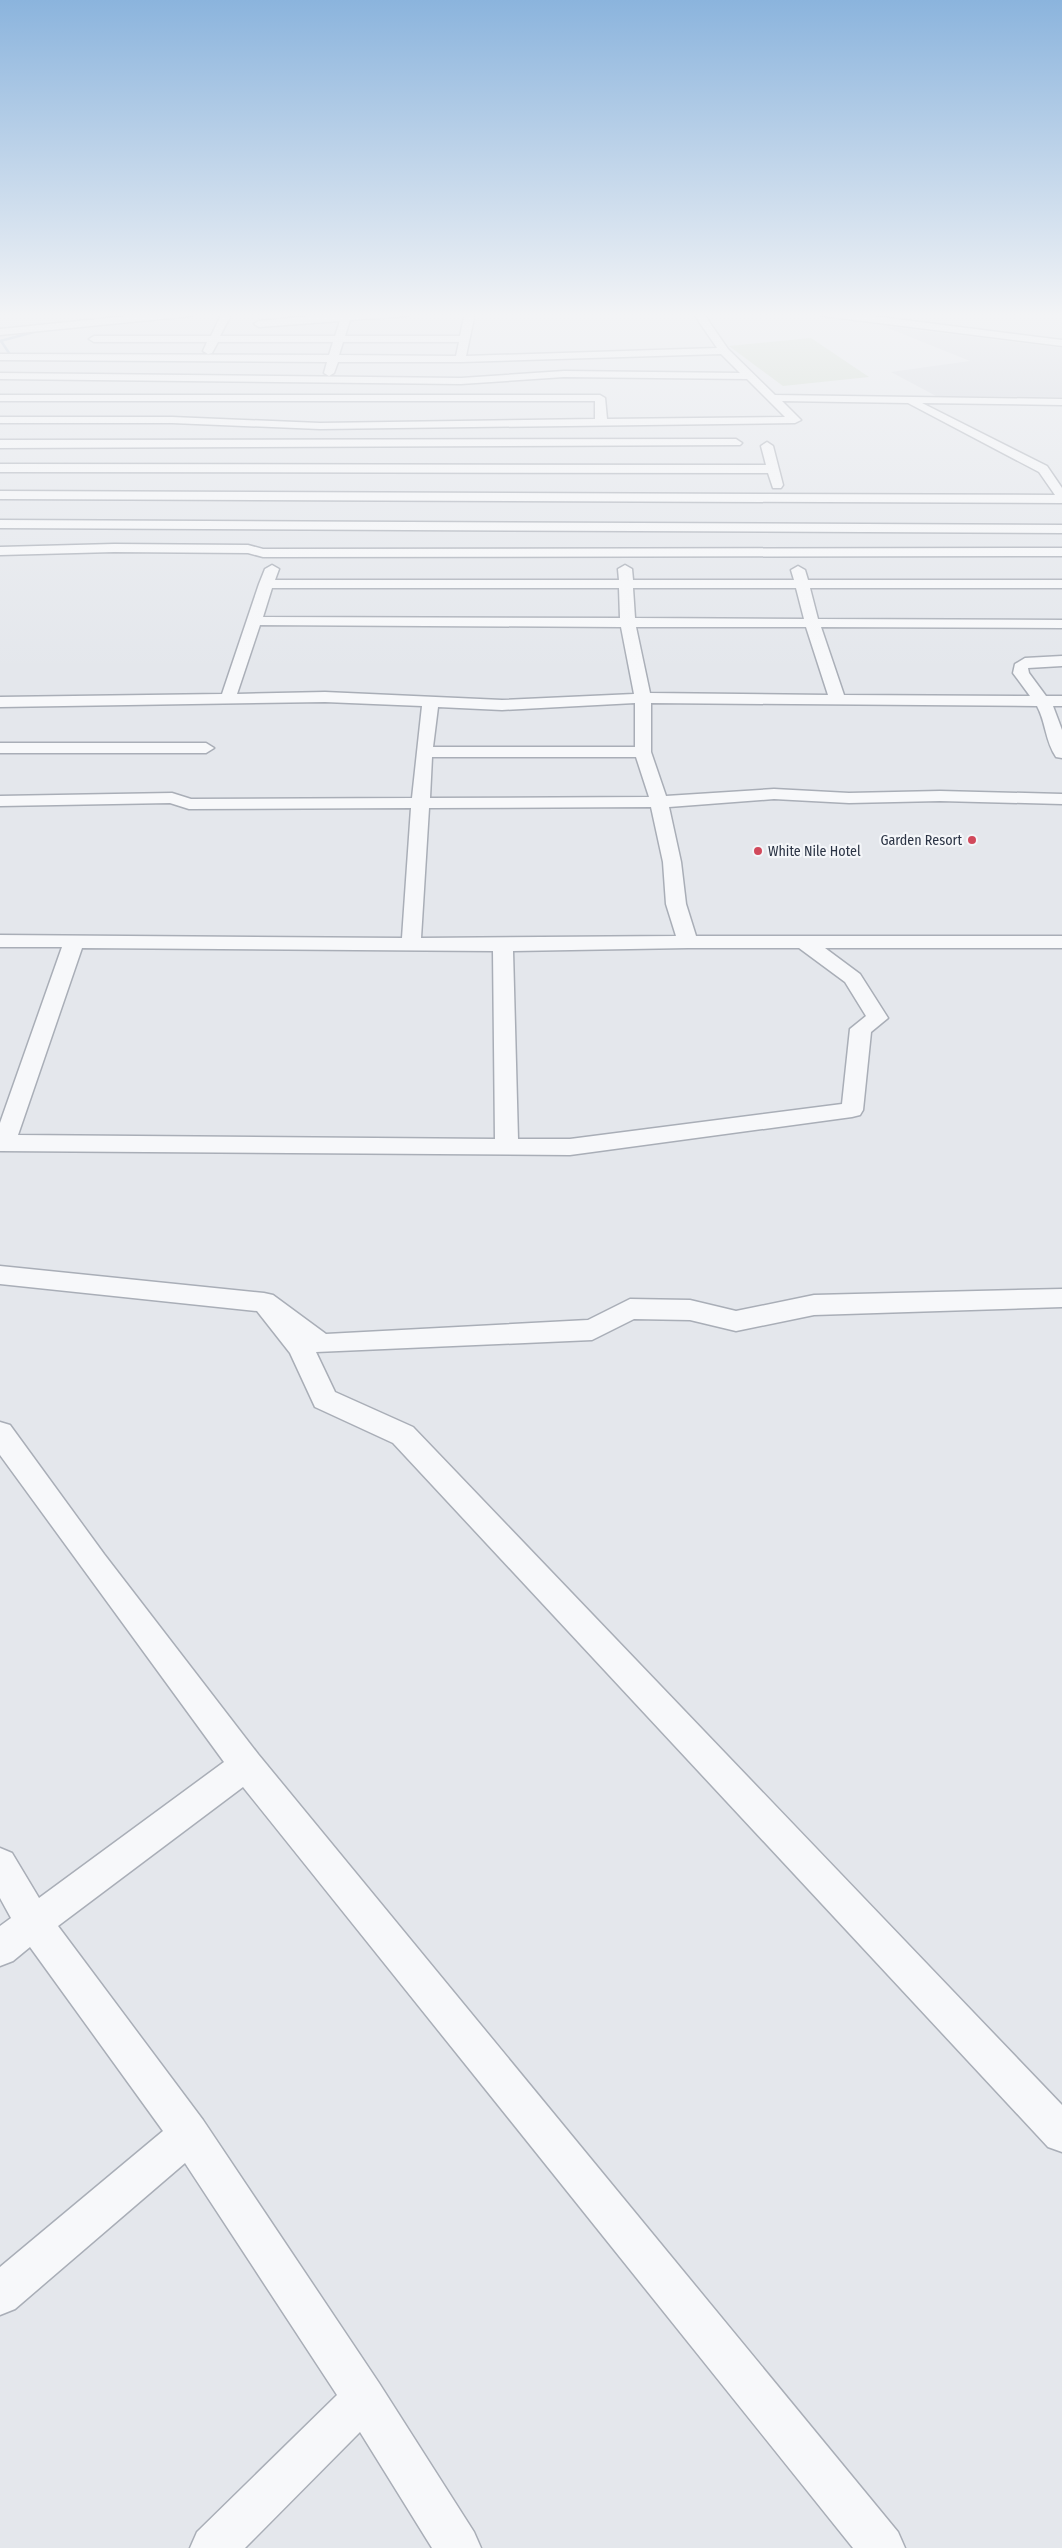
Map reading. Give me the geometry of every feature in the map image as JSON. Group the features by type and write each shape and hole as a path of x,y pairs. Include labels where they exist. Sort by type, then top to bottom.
{"street":[{"path":"15,437 62,432"},
{"path":"136,496 167,432"},
{"path":"228,698 276,553 312,432"},
{"path":"435,589 443,511 452,488 449,467 441,456 452,443 454,432"},
{"path":"613,432 618,444 620,469 628,623 644,698 642,752 659,802 672,862 676,904 688,942"},
{"path":"969,432 1043,469 1062,498"},
{"path":"15,437 161,444 736,443"},
{"path":"767,446 812,623 838,698"},
{"path":"0,468 449,467 772,469"},
{"path":"0,495 136,496 289,510 443,511 622,498 783,513 1062,529"},
{"path":"0,524 289,510 443,511 623,526 783,513 1062,498"},
{"path":"0,552 170,548 248,549 263,553 1062,552"},
{"path":"266,584 435,589 626,585 1062,584"},
{"path":"253,621 433,617 628,623 1062,624"},
{"path":"1062,661 1025,663 1020,667 1021,673 1042,701 1054,725 1056,744 1062,753"},
{"path":"0,702 325,697 518,705 644,698 1062,701"},
{"path":"411,944 424,752 431,700"},
{"path":"0,748 206,748"},
{"path":"424,752 642,752"},
{"path":"0,802 172,798 189,804 659,802 774,794 849,798 940,796 1062,799"},
{"path":"0,941 502,945 688,942 1062,942"},
{"path":"74,942 2,1144 570,1147 852,1110 861,1028 878,1018 853,978 804,942"},
{"path":"502,945 507,1148"},
{"path":"0,1275 264,1302 320,1344 592,1330 630,1309 690,1310 736,1321 814,1305 1062,1298"},
{"path":"264,1302 301,1348 325,1399 403,1435 1062,2133"},
{"path":"0,1432 94,1564 246,1765 882,2548"},
{"path":"0,1948 246,1765"},
{"path":"0,1865 34,1923 189,2134 364,2398 458,2548"},
{"path":"0,2294 189,2134"},
{"path":"213,2548 364,2398"}],"place":[{"name":"Garden Resort","path":"972,840"},
{"name":"White Nile Hotel","path":"758,851"}]}
